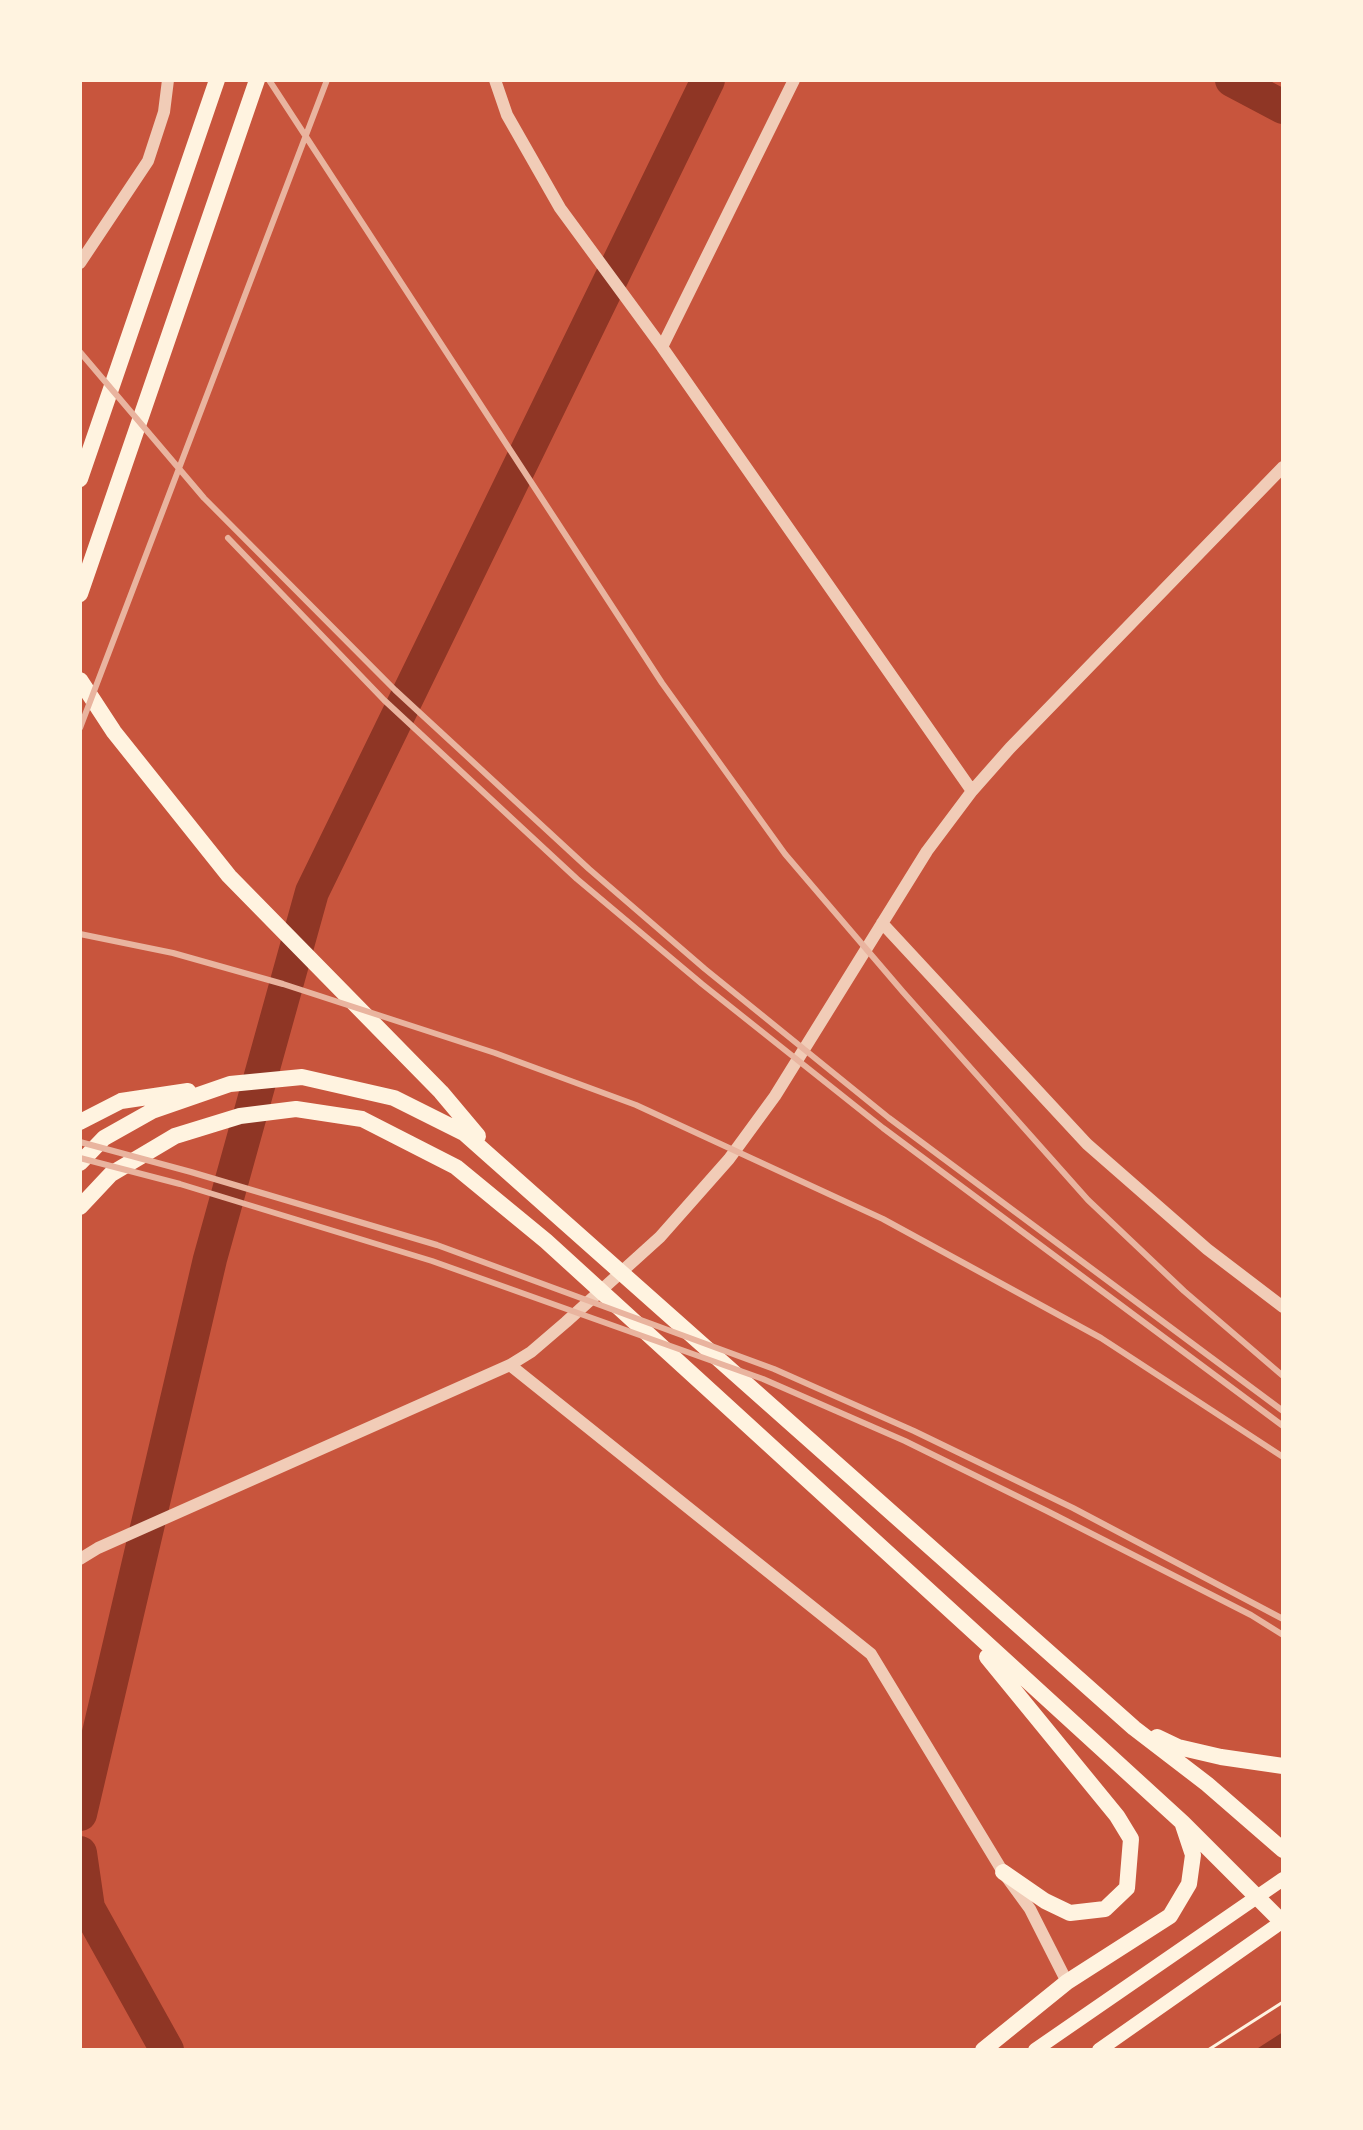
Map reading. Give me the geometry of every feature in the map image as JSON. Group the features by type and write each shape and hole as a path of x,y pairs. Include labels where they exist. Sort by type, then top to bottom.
{"main road":[{"path":"80,479 217,80"},
{"path":"80,594 257,80"},
{"path":"80,680 114,732 229,876 441,1092 510,1174"},
{"path":"80,1122 121,1101 230,1084 302,1077 394,1098 464,1133 1130,1724 1207,1784 1283,1850"},
{"path":"80,1163 104,1138 152,1111 230,1084"},
{"path":"80,1207 111,1174 175,1136 240,1116 296,1109 362,1119 456,1167 546,1241 1183,1823 1282,1922 1099,2050"},
{"path":"957,1618 1117,1816 1131,1839 1127,1888 1105,1909 1070,1913 1045,1901 1003,1872"},
{"path":"1130,1724 1178,1747 1234,1760 1283,1766"},
{"path":"983,2050 1067,1982 1170,1916 1189,1884 1193,1855 1183,1823"},
{"path":"1035,2050 1283,1879"}],"street":[{"path":"80,263 148,161 164,112 168,80"},
{"path":"495,80 507,115 532,162 589,251 662,347 972,791"},
{"path":"662,347 794,80"},
{"path":"80,1559 98,1548 510,1365 531,1352 660,1237 709,1184 775,1096 927,851 972,791 1283,467"},
{"path":"882,923 1087,1144 1207,1249 1283,1307"},
{"path":"510,1365 871,1654 1003,1872 1030,1909 1067,1982"}],"path":[{"path":"1208,2050 1283,2002"}],"shaded area":[{"path":"1283,2032 1283,2050 1255,2050"}],"waterway":[{"path":"80,1814 210,1259 312,892 708,80"},
{"path":"1232,80 1283,107"},
{"path":"80,1853 88,1908 167,2050"}],"railway":[{"path":"269,80 662,683 785,854 1088,1200 1184,1291 1283,1376"},
{"path":"80,728 327,80"},
{"path":"80,352 204,498 395,690 589,869 705,969 889,1118 1283,1411"},
{"path":"228,538 384,700 577,879 702,984 883,1128 1283,1426"},
{"path":"80,934 173,953 283,984 495,1053 636,1105 883,1219 1101,1338 1283,1457"},
{"path":"80,1142 437,1245 774,1369 914,1431 1073,1508 1283,1619"},
{"path":"80,1158 180,1184 432,1261 763,1379 905,1441 1251,1615 1283,1635"}]}
